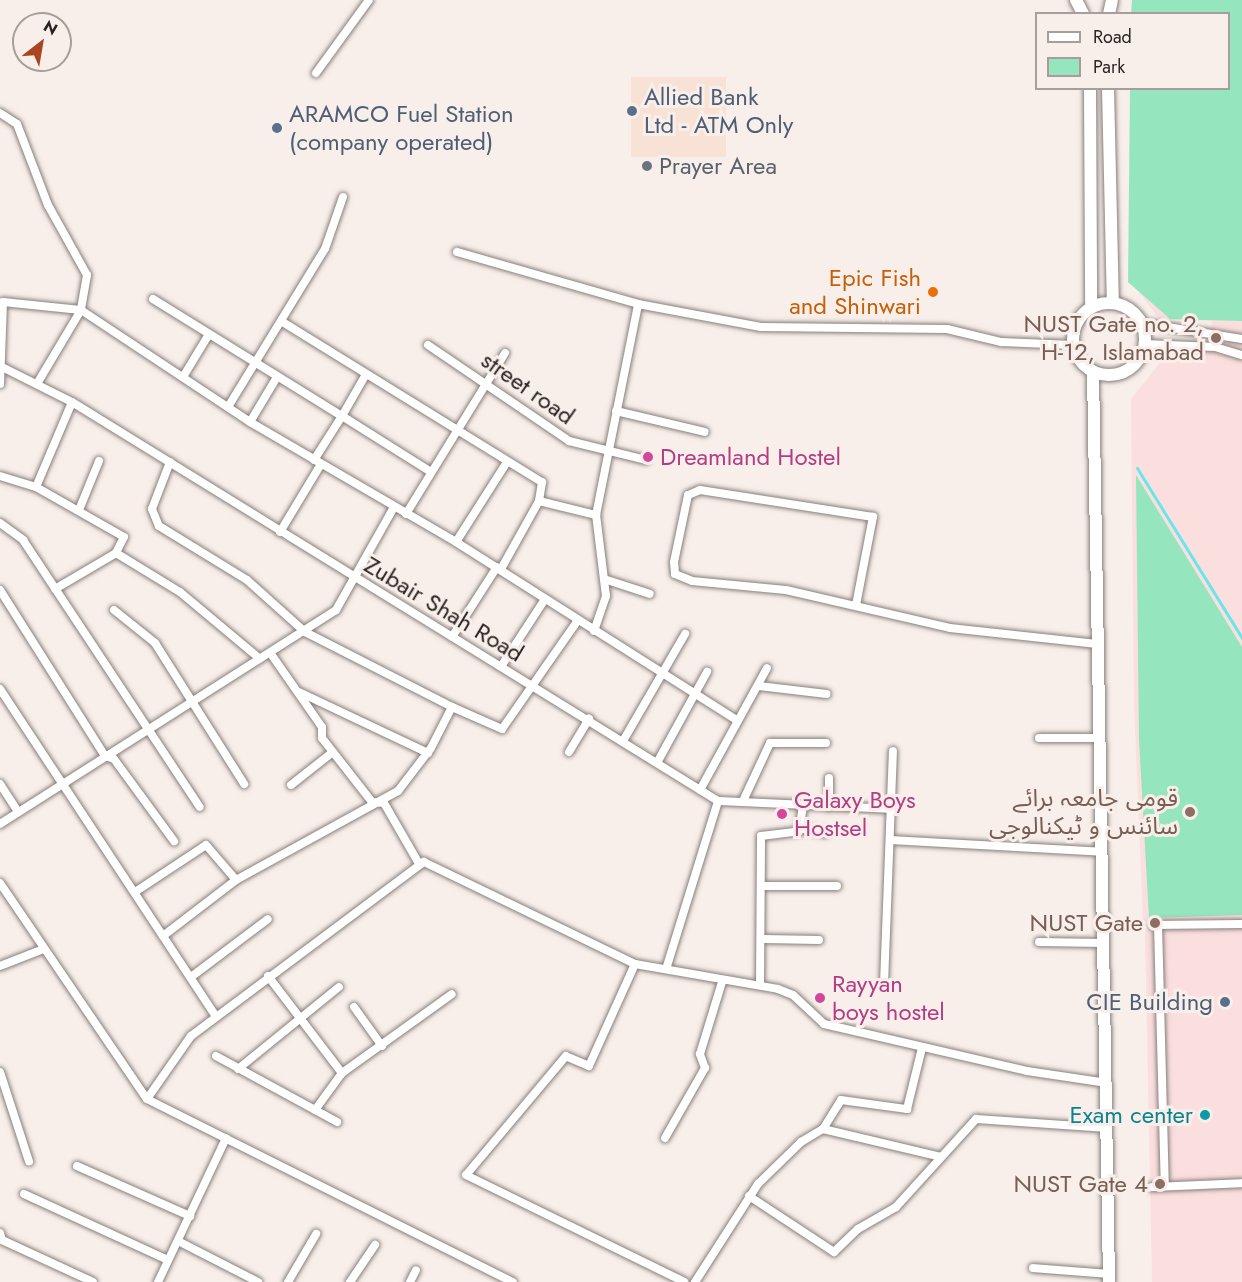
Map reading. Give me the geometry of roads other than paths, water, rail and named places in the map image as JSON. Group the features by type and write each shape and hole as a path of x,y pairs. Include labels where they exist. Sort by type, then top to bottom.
{"main road":[{"path":"1090,90 1091,306"},
{"path":"1108,90 1113,303"},
{"path":"1094,372 1124,372 1138,360 1145,344 1142,323 1113,303 1091,306 1076,323 1073,345 1094,372 1109,1278"}],"street":[{"path":"316,73 369,0"},
{"path":"0,113 17,124 48,205 82,260 87,292 81,310 38,382"},
{"path":"228,407 325,249 343,197"},
{"path":"457,252 638,304 761,327 947,329 1001,342 1073,345"},
{"path":"153,299 431,472"},
{"path":"0,384 3,302 81,310 250,422 499,568 662,676 737,720"},
{"path":"594,631 603,614 604,579 596,515 638,304"},
{"path":"281,321 365,376 458,429 544,486 539,501 499,568 452,637"},
{"path":"1142,323 1242,339"},
{"path":"183,377 209,334"},
{"path":"1145,344 1219,348 1242,356"},
{"name":"street road","path":"428,345 487,381 569,441 608,453 646,460"},
{"path":"406,514 505,353"},
{"name":"Zubair Shah Road","path":"1,367 38,382 72,402 355,578 658,761 718,801"},
{"path":"280,532 365,376"},
{"path":"250,422 277,377"},
{"path":"36,487 72,402"},
{"path":"616,411 705,432"},
{"path":"78,510 99,461"},
{"path":"170,462 154,499 153,518 247,580 305,633 502,729 534,687 578,620"},
{"path":"456,542 507,462"},
{"path":"0,476 36,487 124,537 116,553 55,589"},
{"path":"856,605 873,517 700,490 688,495 675,574 692,581 786,590 950,628 1097,644"},
{"path":"539,501 596,515"},
{"path":"0,824 189,701 305,633 336,610 394,507"},
{"path":"0,523 22,540 200,807"},
{"path":"116,553 180,592 260,659"},
{"path":"604,579 650,594"},
{"path":"0,590 105,756 114,759 174,840"},
{"path":"502,665 544,599"},
{"path":"114,610 156,642 189,701 244,784"},
{"path":"623,741 685,634"},
{"path":"272,654 299,692 333,752 372,802 384,803 418,862 635,964 668,966 722,982 760,986 793,995 824,1024 922,1048 1107,1083"},
{"path":"700,790 767,668"},
{"path":"658,761 707,672"},
{"path":"759,686 827,693"},
{"path":"0,689 216,1016"},
{"path":"299,692 428,753"},
{"path":"163,936 236,880 372,802 398,791 428,753 452,706"},
{"path":"568,752 589,719"},
{"path":"1039,738 1100,738"},
{"path":"743,801 770,743 826,743"},
{"path":"884,984 893,751"},
{"path":"291,785 333,752"},
{"path":"829,778 829,807"},
{"path":"0,784 18,812"},
{"path":"668,966 718,801 891,809"},
{"path":"760,986 764,831 795,833 800,828 803,806"},
{"path":"800,828 826,833"},
{"path":"890,840 1102,852"},
{"path":"135,892 206,845 236,880"},
{"path":"147,1099 191,1036 418,862"},
{"path":"0,883 41,950 147,1099 513,1282"},
{"path":"761,886 837,886"},
{"path":"191,977 268,919"},
{"path":"1165,1186 1156,925 1242,924"},
{"path":"763,939 819,940"},
{"path":"1039,942 1104,943"},
{"path":"0,966 41,950"},
{"path":"635,964 589,1066 566,1056 466,1175 684,1282"},
{"path":"267,976 342,1073"},
{"path":"665,1138 705,1068 700,1054 722,982"},
{"path":"238,1069 339,987"},
{"path":"315,1110 342,1073 452,994"},
{"path":"354,1007 382,1046"},
{"path":"695,1282 749,1196 801,1142 823,1129 841,1100 907,1109 922,1048"},
{"path":"216,1056 337,1122"},
{"path":"0,1072 29,1161"},
{"path":"749,1196 834,1252 858,1229 896,1207 976,1119 1108,1128"},
{"path":"823,1129 941,1157"},
{"path":"158,1282 226,1138"},
{"path":"77,1166 190,1216"},
{"path":"1152,1186 1242,1183"},
{"path":"24,1194 168,1260"},
{"path":"0,1233 2,1240 93,1282"},
{"path":"288,1282 316,1234"},
{"path":"178,1241 258,1282"},
{"path":"350,1282 375,1245"},
{"path":"1033,1268 1109,1278"},
{"path":"410,1282 417,1269"}],"waterway":[{"path":"1137,468 1242,638"}],"place":[{"name":"Allied Bank Ltd - ATM Only","path":"632,111"},
{"name":"ARAMCO Fuel Station (company operated)","path":"277,128"},
{"name":"Prayer Area","path":"647,166"},
{"name":"Epic Fish and Shinwari","path":"933,292"},
{"name":"NUST Gate no. 2, H-12, Islamabad","path":"1216,338"},
{"name":"Dreamland Hostel","path":"648,457"},
{"name":"قومی جامعہ برائے سائنس و ٹیکنالوجی","path":"1190,812"},
{"name":"Galaxy Boys Hostsel","path":"782,814"},
{"name":"NUST Gate","path":"1155,923"},
{"name":"Rayyan boys hostel","path":"820,998"},
{"name":"CIE Building","path":"1225,1002"},
{"name":"Exam center","path":"1205,1115"},
{"name":"NUST Gate 4","path":"1160,1184"}]}
